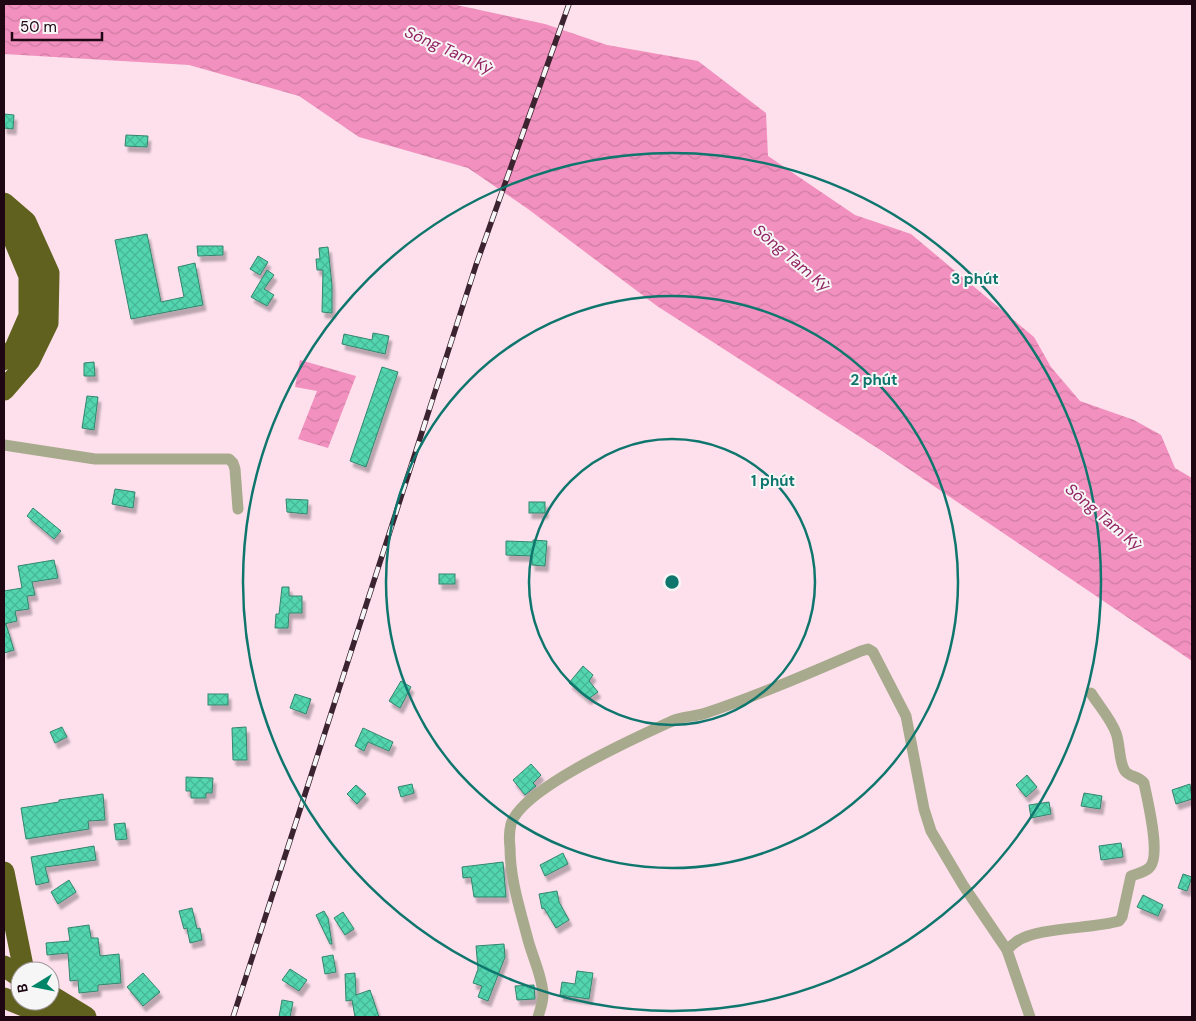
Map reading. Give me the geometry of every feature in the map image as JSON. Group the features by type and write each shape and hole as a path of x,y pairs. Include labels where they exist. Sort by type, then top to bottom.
{"highway":[{"path":"4,203 26,222 49,273 48,322 30,360 4,390"},
{"path":"4,227 11,233 29,276 29,316 15,348 4,360"},
{"path":"4,872 22,961"},
{"path":"4,999 6,1017"},
{"path":"60,1001 86,1017"},
{"path":"38,1011 62,1017"}],"street":[{"path":"4,444 95,459 229,459 235,469 238,509"},
{"path":"538,1017 543,996 542,986 512,881 510,865 509,830 517,813 550,785 575,769 678,718 703,714 800,678 860,650 868,649 873,652 906,716 924,810 931,831 964,886 1007,950 1030,1017"},
{"path":"1007,950 1015,942 1043,932 1118,921 1122,917 1131,876 1148,869 1153,862 1154,838 1144,783 1141,779 1128,774 1124,769 1115,730 1091,693"}],"water":[{"name":"Sông Tam Kỳ","path":"4,4 452,4 545,24 607,45 698,61 766,113 768,156 855,215 911,234 1034,337 1051,367 1080,401 1134,420 1161,435 1175,468 1192,478 1192,661 885,453 657,306 528,209 468,168 359,137 299,96 189,65 4,54"},
{"path":"300,360 356,376 328,448 298,439 317,391 295,387"}],"building":[{"path":"4,114 14,115 13,129 4,128"},
{"path":"126,135 148,136 147,147 125,146"},
{"path":"147,234 161,302 184,297 178,267 195,263 203,305 131,319 115,240"},
{"path":"197,246 223,246 223,255 198,256"},
{"path":"328,247 332,286 332,313 322,312 323,270 317,270 316,259 320,259 319,248"},
{"path":"258,256 268,262 260,275 250,269"},
{"path":"267,270 274,275 264,289 274,295 267,306 251,297"},
{"path":"373,333 389,336 385,354 342,344 344,334 372,340"},
{"path":"94,362 95,376 84,376 84,363"},
{"path":"382,367 398,372 366,467 350,461"},
{"path":"87,396 98,397 94,430 82,428"},
{"path":"115,489 135,492 133,508 112,504"},
{"path":"286,499 308,500 307,514 287,512"},
{"path":"529,502 545,502 545,513 529,513"},
{"path":"33,508 61,531 54,539 27,516"},
{"path":"533,540 547,541 545,566 532,565 532,556 506,555 506,541 533,542"},
{"path":"54,560 58,578 32,582 35,595 27,596 29,609 15,611 17,621 4,624 4,591 22,588 18,566"},
{"path":"439,574 455,574 455,584 439,584"},
{"path":"282,587 289,587 289,596 302,596 302,613 289,613 288,628 275,628 276,614 279,614"},
{"path":"4,624 6,624 14,650 4,653"},
{"path":"583,666 593,675 589,681 598,692 588,699 569,683"},
{"path":"401,681 411,687 400,708 389,701"},
{"path":"208,694 228,694 228,705 208,705"},
{"path":"295,694 311,699 306,714 290,708"},
{"path":"62,727 67,737 55,743 50,732"},
{"path":"246,727 247,760 233,760 232,728"},
{"path":"363,728 393,742 389,751 368,742 364,751 355,746"},
{"path":"531,764 541,775 533,783 536,786 525,795 513,780"},
{"path":"1027,775 1037,787 1026,797 1016,785"},
{"path":"186,777 213,778 212,793 206,793 206,798 191,798 191,791 186,791"},
{"path":"412,784 414,793 401,797 398,787"},
{"path":"1190,784 1192,799 1176,804 1172,790"},
{"path":"356,785 366,794 357,804 347,794"},
{"path":"1084,793 1102,796 1100,809 1081,806"},
{"path":"103,794 105,820 88,821 89,829 26,839 21,808"},
{"path":"1049,802 1051,814 1031,818 1029,805"},
{"path":"125,823 127,839 116,840 114,824"},
{"path":"1121,843 1123,857 1101,860 1099,846"},
{"path":"94,846 96,860 45,867 49,882 36,885 31,857"},
{"path":"563,853 568,864 545,876 540,865"},
{"path":"503,862 506,897 474,897 471,877 463,878 462,867"},
{"path":"1183,874 1192,877 1187,891 1178,888"},
{"path":"69,880 76,892 58,904 51,892"},
{"path":"557,891 559,902 569,920 556,928 544,908 542,909 539,894"},
{"path":"1143,895 1163,905 1158,916 1137,907"},
{"path":"192,908 197,929 200,928 202,940 190,943 187,928 184,929 179,911"},
{"path":"324,911 328,918 332,944 330,944 316,915"},
{"path":"343,912 354,929 345,935 334,918"},
{"path":"89,925 91,938 98,938 100,956 119,954 121,983 98,985 98,991 79,993 78,980 70,981 68,953 47,955 46,943 70,941 68,928"},
{"path":"504,944 505,957 488,1001 478,997 482,986 473,983 478,969 476,946"},
{"path":"333,955 336,972 325,974 322,957"},
{"path":"290,969 307,980 299,991 282,980"},
{"path":"577,971 593,973 589,999 560,995 562,982 575,984"},
{"path":"143,973 160,992 143,1006 127,987"},
{"path":"355,973 356,995 370,990 379,1017 355,1017 352,1000 346,1001 345,974"},
{"path":"534,985 535,999 517,1000 515,986"},
{"path":"282,1000 293,1002 290,1017 279,1017"}],"railway":[{"path":"233,1017 476,265 569,4"}]}
